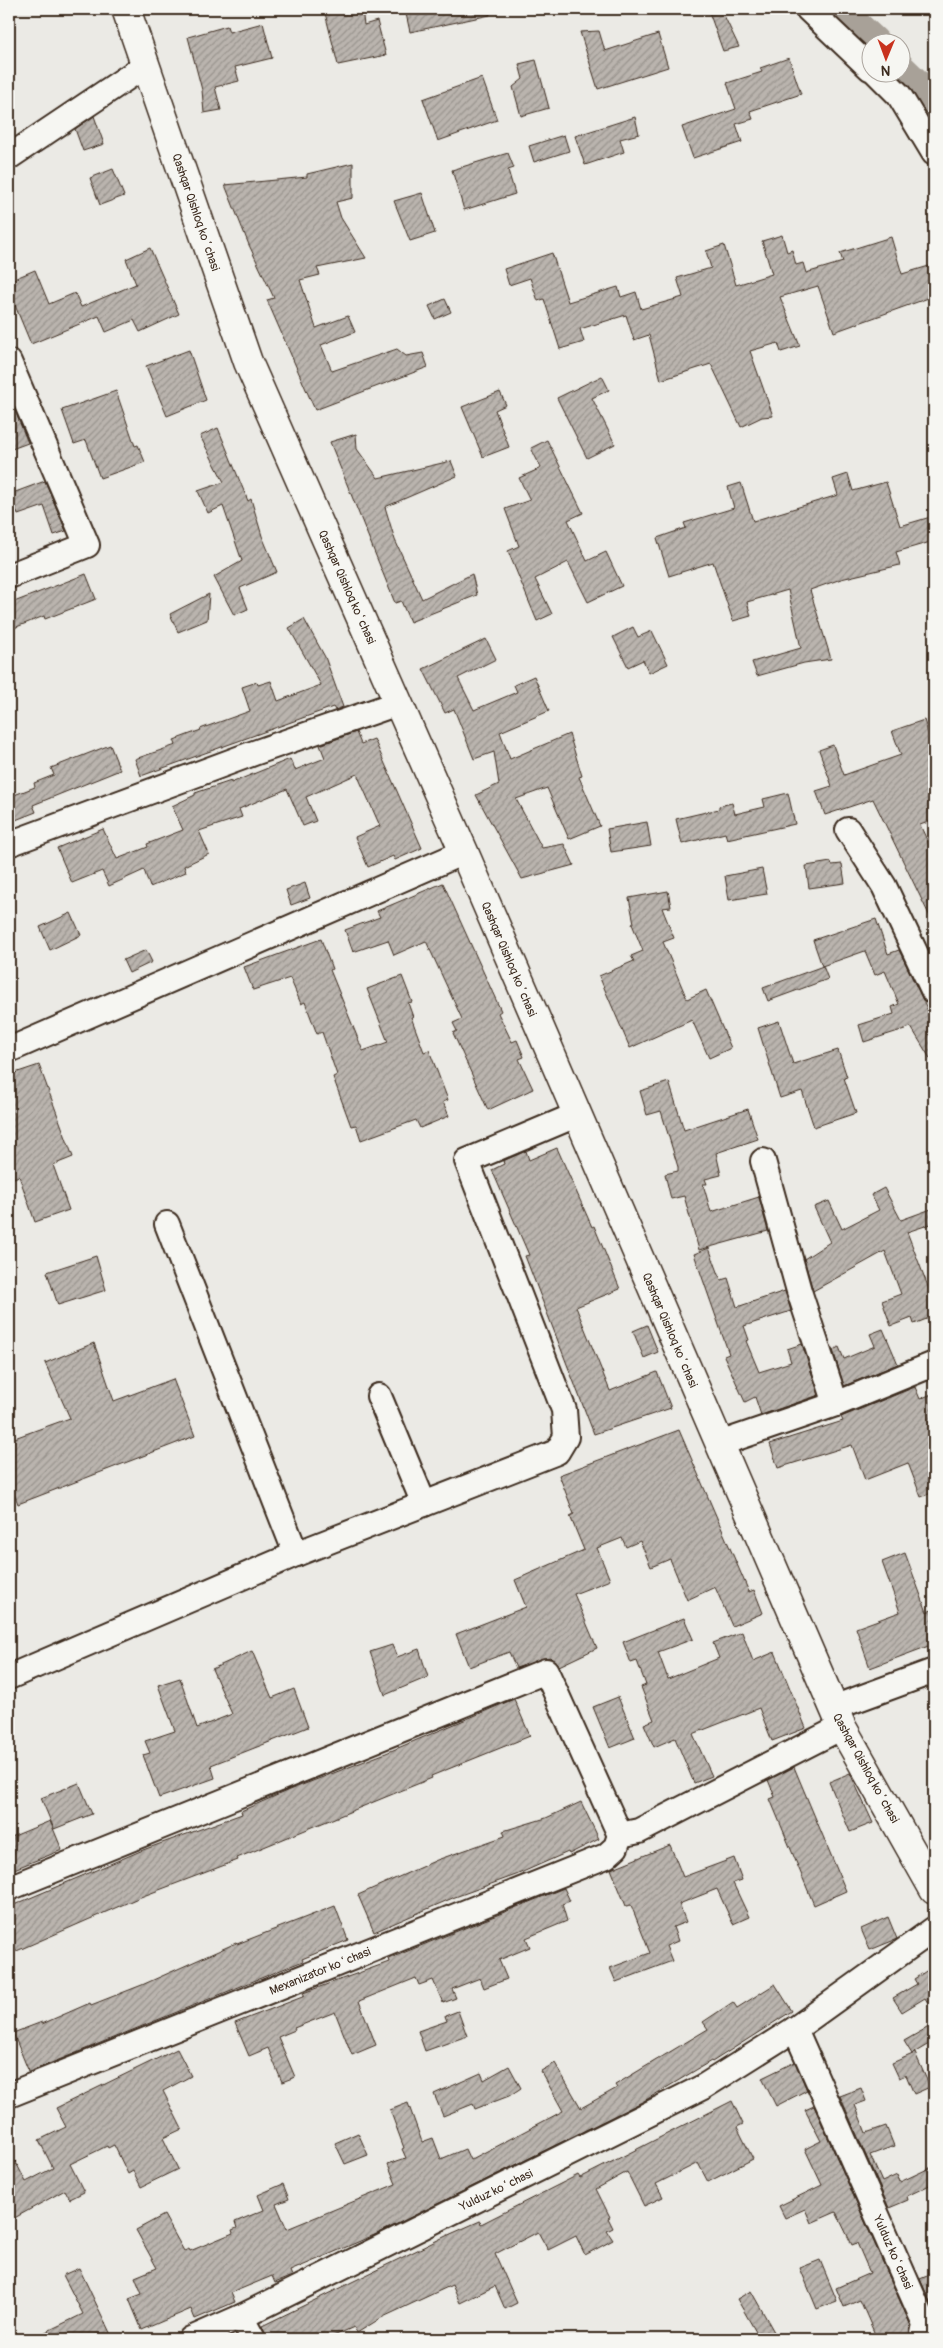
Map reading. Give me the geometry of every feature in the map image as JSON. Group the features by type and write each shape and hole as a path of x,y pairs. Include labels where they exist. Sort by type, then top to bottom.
{"main road":[{"name":"Qashqar Qishloq koʻchasi","path":"126,9 248,362 464,852 838,1718 934,1890"}],"street":[{"path":"808,9 860,58"},
{"path":"9,157 146,66"},
{"path":"886,82 899,95 934,153"},
{"path":"9,362 87,545 9,576"},
{"path":"9,844 254,753 398,704"},
{"path":"848,830 884,886 934,992"},
{"path":"9,1050 464,852"},
{"path":"9,1678 296,1554 557,1452 566,1437 564,1410 467,1161 576,1115"},
{"path":"763,1160 799,1291 836,1404"},
{"path":"167,1224 296,1554"},
{"path":"719,1444 836,1404 934,1364"},
{"path":"379,1396 424,1504"},
{"path":"9,1888 546,1671 620,1835 638,1831 838,1718 934,1671"},
{"name":"Mexanizator koʻchasi","path":"9,2095 606,1856 616,1847 620,1835"},
{"name":"Yulduz koʻchasi","path":"191,2339 241,2317 703,2087 796,2029 934,1929"},
{"name":"Yulduz koʻchasi","path":"796,2029 925,2324 922,2339"},
{"path":"241,2317 252,2339"}],"building":[{"path":"324,9 362,9 364,25 377,21 386,55 338,65"},
{"path":"405,9 489,9 490,15 410,32"},
{"path":"708,9 721,9 739,47 723,51"},
{"path":"263,23 272,58 235,67 239,81 215,87 221,110 204,113 202,90 188,37 227,26 229,32"},
{"path":"599,31 605,51 658,34 668,67 598,89 580,32"},
{"path":"789,58 801,94 750,111 753,119 736,124 742,142 693,158 682,127 736,109 727,83 762,72 760,68"},
{"path":"536,60 549,108 521,116 513,87 523,79 519,64"},
{"path":"482,78 497,120 438,141 423,99"},
{"path":"94,116 104,144 83,151 75,129"},
{"path":"635,117 639,134 620,139 624,152 585,165 575,136"},
{"path":"564,135 569,151 534,162 529,146"},
{"path":"508,153 514,168 508,170 515,194 464,210 452,170"},
{"path":"353,163 353,198 336,202 341,218 366,258 317,268 320,275 300,280 316,328 348,316 355,332 321,345 332,371 397,349 406,356 423,353 428,367 315,410 267,300 274,298 249,245 225,185 307,177 307,174"},
{"path":"113,169 124,196 100,205 90,178"},
{"path":"422,193 435,233 410,241 394,201"},
{"path":"782,235 787,252 792,250 796,265 803,263 806,273 843,262 840,253 891,237 902,274 929,266 934,280 934,296 834,332 818,286 780,297 800,346 781,352 778,343 750,351 773,416 762,417 741,427 711,364 661,380 649,335 634,340 626,315 580,329 584,342 560,349 544,299 538,301 530,278 509,285 504,269 552,253 568,302 618,287 621,297 636,292 641,309 683,297 677,278 711,268 706,251 724,245 736,285 772,274 762,241"},
{"path":"150,248 179,314 140,332 134,320 106,332 99,316 31,344 9,291 9,281 35,270 49,304 75,293 81,307 136,284 126,259"},
{"path":"445,299 451,312 435,319 429,306"},
{"path":"189,350 206,400 167,416 146,366"},
{"path":"602,376 609,390 592,398 615,444 587,458 557,398"},
{"path":"116,391 135,446 138,445 145,462 100,478 86,440 74,444 62,410"},
{"path":"500,392 506,405 495,410 509,447 483,457 462,407"},
{"path":"9,396 28,443 9,450"},
{"path":"218,428 248,501 251,499 262,536 277,572 240,588 248,609 234,615 214,577 242,561 223,506 208,513 198,491 224,482 200,436"},
{"path":"356,434 357,449 378,478 451,461 457,476 385,507 395,540 422,599 472,574 477,595 410,622 401,601 395,603 330,442"},
{"path":"547,440 583,513 568,520 587,561 606,552 622,586 588,602 568,562 535,579 552,614 537,621 508,551 519,546 505,509 530,500 519,478 541,468 531,448"},
{"path":"848,474 853,491 886,482 900,526 934,516 934,541 896,552 900,565 841,579 810,590 831,659 804,663 757,676 752,662 801,648 788,590 747,602 751,616 733,621 713,562 669,576 657,538 686,528 684,523 734,508 728,487 741,483 753,521 838,495 833,479"},
{"path":"45,481 66,531 54,535 44,506 18,515 10,494"},
{"path":"86,574 96,599 45,619 44,616 9,630 9,604"},
{"path":"209,594 207,620 178,632 170,614"},
{"path":"304,619 325,657 343,707 335,710 333,707 141,776 135,759 176,745 174,740 250,711 242,687 257,682 258,685 271,681 278,701 321,685 289,628"},
{"path":"633,627 638,637 652,631 668,664 649,673 643,660 628,667 613,637"},
{"path":"486,639 496,659 458,678 474,710 517,692 514,685 534,676 549,711 500,732 510,759 569,734 582,776 579,777 600,826 569,839 547,788 516,799 542,848 564,844 574,865 522,879 476,795 499,784 494,752 474,759 454,709 445,713 423,669"},
{"path":"924,720 931,742 934,741 934,820 920,825 934,855 934,925 873,799 825,815 816,791 832,786 819,750 833,745 844,775 901,755 892,731"},
{"path":"356,732 361,744 374,739 422,848 395,860 393,856 368,867 355,837 380,826 357,774 306,797 316,821 303,826 287,789 239,809 242,817 199,831 209,854 184,866 186,872 150,887 144,870 109,886 102,871 72,883 57,848 103,829 117,859 148,847 147,844 183,830 172,806 195,795 195,793 231,781 231,783 290,759 295,770 325,758 320,745"},
{"path":"110,745 120,770 33,805 36,812 13,821 9,811 9,797 35,787 34,783 54,775 51,768"},
{"path":"788,793 795,824 727,839 725,833 682,844 676,819 719,809 719,806 732,803 735,814 765,807 763,799"},
{"path":"647,822 651,846 611,852 607,829"},
{"path":"831,862 832,865 842,864 845,883 809,888 806,866"},
{"path":"762,869 767,894 729,900 725,876"},
{"path":"305,883 310,898 291,905 286,890"},
{"path":"443,883 501,1011 498,1013 512,1042 517,1040 524,1057 519,1059 533,1089 488,1110 453,1033 457,1031 453,1023 462,1019 426,941 394,955 388,940 353,952 345,930 380,917 377,911"},
{"path":"668,891 671,907 662,908 674,938 663,942 687,999 706,990 731,1048 709,1058 692,1020 630,1048 599,976 634,961 631,956 643,951 632,924 634,923 629,898"},
{"path":"71,913 81,935 50,950 40,927"},
{"path":"876,919 888,954 899,950 934,1023 934,1065 911,1027 864,1042 859,1025 894,1014 892,1007 899,1004 885,971 875,975 865,951 822,966 813,940"},
{"path":"321,939 332,969 330,970 363,1051 388,1042 367,989 402,976 412,1002 408,1003 413,1017 411,1017 424,1052 429,1050 448,1100 443,1102 449,1116 420,1128 416,1120 361,1140 356,1125 351,1126 333,1077 337,1075 322,1032 317,1034 305,1002 301,1004 290,978 253,990 244,967"},
{"path":"146,950 152,962 129,973 123,960"},
{"path":"823,966 828,979 768,1001 763,988"},
{"path":"779,1021 793,1064 838,1050 847,1077 844,1078 856,1113 814,1127 802,1091 780,1098 758,1028"},
{"path":"39,1065 73,1157 53,1165 69,1210 35,1222 19,1176 9,1180 9,1075"},
{"path":"669,1082 684,1130 748,1109 758,1139 716,1153 721,1175 705,1179 707,1184 703,1184 711,1212 759,1197 768,1231 699,1250 684,1196 671,1199 665,1174 678,1171 678,1167 661,1111 647,1115 640,1091"},
{"path":"557,1148 592,1227 594,1226 620,1289 576,1307 610,1391 657,1372 671,1408 594,1434 525,1256 529,1255 492,1170 504,1164 503,1161 526,1151 529,1160"},
{"path":"884,1188 901,1220 934,1208 934,1223 907,1232 934,1302 934,1316 914,1324 912,1318 891,1326 882,1301 901,1294 885,1251 813,1291 804,1259 830,1242 814,1207 829,1201 842,1229 879,1210 871,1195"},
{"path":"709,1248 721,1280 728,1278 737,1307 785,1291 791,1311 744,1326 749,1340 746,1341 759,1372 791,1362 787,1349 802,1344 819,1395 761,1415 755,1397 745,1402 724,1356 729,1354 694,1254"},
{"path":"96,1256 106,1290 58,1305 47,1272"},
{"path":"647,1325 658,1352 644,1358 633,1331"},
{"path":"883,1329 898,1364 844,1386 833,1350 839,1347 844,1359 875,1346 870,1334"},
{"path":"94,1343 114,1401 173,1379 195,1436 18,1504 9,1480 9,1440 70,1418 45,1363"},
{"path":"915,1387 920,1399 934,1393 934,1425 930,1426 934,1437 934,1492 921,1497 908,1463 865,1480 852,1445 778,1468 770,1444 843,1421 841,1417"},
{"path":"679,1430 749,1592 754,1590 763,1613 732,1626 715,1587 687,1600 670,1559 651,1567 640,1541 626,1547 622,1538 597,1548 610,1580 574,1594 597,1648 559,1666 550,1657 516,1668 509,1652 469,1667 456,1634 526,1607 515,1580 584,1550 570,1516 574,1514 559,1475"},
{"path":"905,1553 927,1612 934,1609 934,1644 870,1668 856,1628 900,1612 882,1562"},
{"path":"684,1618 693,1639 658,1652 668,1679 719,1658 713,1643 742,1632 753,1661 775,1652 806,1728 772,1741 759,1708 693,1734 712,1776 694,1783 675,1738 654,1747 644,1724 654,1720 641,1687 646,1685 637,1661 631,1663 623,1642"},
{"path":"392,1645 397,1657 419,1649 428,1677 385,1695 370,1652"},
{"path":"252,1651 272,1698 294,1689 308,1727 211,1765 215,1778 159,1798 143,1755 150,1753 145,1741 175,1731 158,1685 180,1678 197,1728 232,1714 212,1669"},
{"path":"618,1697 635,1738 610,1748 593,1707"},
{"path":"514,1699 530,1736 237,1858 238,1860 138,1898 12,1953 9,1945 9,1907 143,1850 242,1814 241,1811 289,1790 386,1753"},
{"path":"794,1767 846,1891 814,1905 770,1799 775,1797 768,1780"},
{"path":"850,1773 873,1823 850,1832 829,1782"},
{"path":"79,1783 92,1814 54,1829 41,1798"},
{"path":"581,1802 599,1839 569,1854 568,1852 516,1875 455,1897 374,1932 358,1895 437,1860 505,1836 503,1831 546,1818"},
{"path":"50,1821 62,1850 9,1871 9,1838"},
{"path":"670,1845 683,1877 734,1858 742,1880 733,1883 749,1917 733,1924 717,1889 679,1904 686,1922 673,1927 678,1941 666,1946 672,1961 616,1982 610,1968 650,1953 631,1905 626,1906 611,1869"},
{"path":"564,1888 570,1901 562,1904 567,1921 526,1938 530,1947 499,1960 507,1979 484,1988 480,1978 452,1989 456,1998 443,2003 433,1980 419,1985 416,1978 359,2001 376,2045 352,2055 335,2012 294,2028 295,2030 278,2037 295,2077 282,2082 268,2048 249,2056 235,2023 305,1996 303,1993 389,1962 388,1959"},
{"path":"335,1906 348,1940 302,1959 303,1961 29,2072 13,2033 42,2022 42,2024 90,2003 91,2005 142,1985 236,1943"},
{"path":"888,1917 897,1939 870,1950 861,1929"},
{"path":"934,1966 934,2013 925,1998 902,2012 893,1998 917,1984 914,1979"},
{"path":"775,1984 792,2011 712,2062 644,2101 379,2233 290,2271 292,2276 275,2283 272,2276 231,2293 235,2302 195,2319 191,2309 142,2330 129,2299 142,2294 135,2277 157,2268 136,2230 164,2215 184,2251 189,2249 190,2251 233,2233 232,2230 237,2228 235,2222 264,2210 258,2195 283,2184 289,2199 276,2204 287,2229 396,2184 388,2164 406,2158 390,2110 408,2103 422,2142 433,2138 441,2159 465,2149 470,2160 563,2111 541,2071 555,2063 581,2108 617,2088 615,2085 708,2029 703,2022 733,2002 737,2008"},
{"path":"458,2011 467,2036 425,2051 418,2031 447,2021 445,2016"},
{"path":"934,2024 934,2041 912,2054 904,2041"},
{"path":"177,2049 191,2076 163,2091 182,2129 163,2138 178,2169 141,2187 133,2171 128,2174 114,2145 108,2148 107,2146 70,2164 84,2192 70,2199 65,2190 9,2221 9,2149 26,2182 53,2168 39,2140 66,2127 56,2108"},
{"path":"915,2053 930,2087 914,2094 906,2075 899,2078 892,2063"},
{"path":"795,2062 807,2090 776,2106 762,2078"},
{"path":"509,2066 521,2088 509,2096 475,2109 473,2104 443,2116 434,2094 481,2073 484,2080"},
{"path":"861,2088 866,2101 855,2105 866,2133 886,2126 894,2146 870,2155 882,2182 897,2175 900,2182 934,2166 934,2183 907,2196 908,2200 889,2208 840,2096"},
{"path":"732,2101 743,2124 737,2127 753,2159 708,2182 698,2163 656,2184 663,2197 644,2206 627,2172 596,2189 610,2217 608,2218 613,2228 607,2231 613,2240 585,2255 576,2236 548,2250 538,2232 495,2254 517,2303 505,2309 495,2286 460,2303 452,2285 381,2318 357,2333 354,2327 327,2339 267,2339 262,2326 446,2236 480,2221 481,2224 578,2175 580,2178"},
{"path":"814,2106 911,2326 909,2334 897,2339 877,2339 860,2300 844,2307 836,2288 870,2273 857,2243 852,2245 836,2212 811,2223 805,2209 785,2218 779,2206 822,2185 805,2149 821,2141 805,2110"},
{"path":"358,2133 368,2155 345,2164 335,2143"},
{"path":"820,2260 837,2301 817,2309 800,2268"},
{"path":"79,2268 113,2339 31,2339 83,2314 63,2275"},
{"path":"934,2273 934,2311 920,2279"},
{"path":"751,2291 778,2339 760,2339 737,2299"}],"waterway":[{"path":"838,9 863,32"},
{"path":"910,78 934,101"}]}
